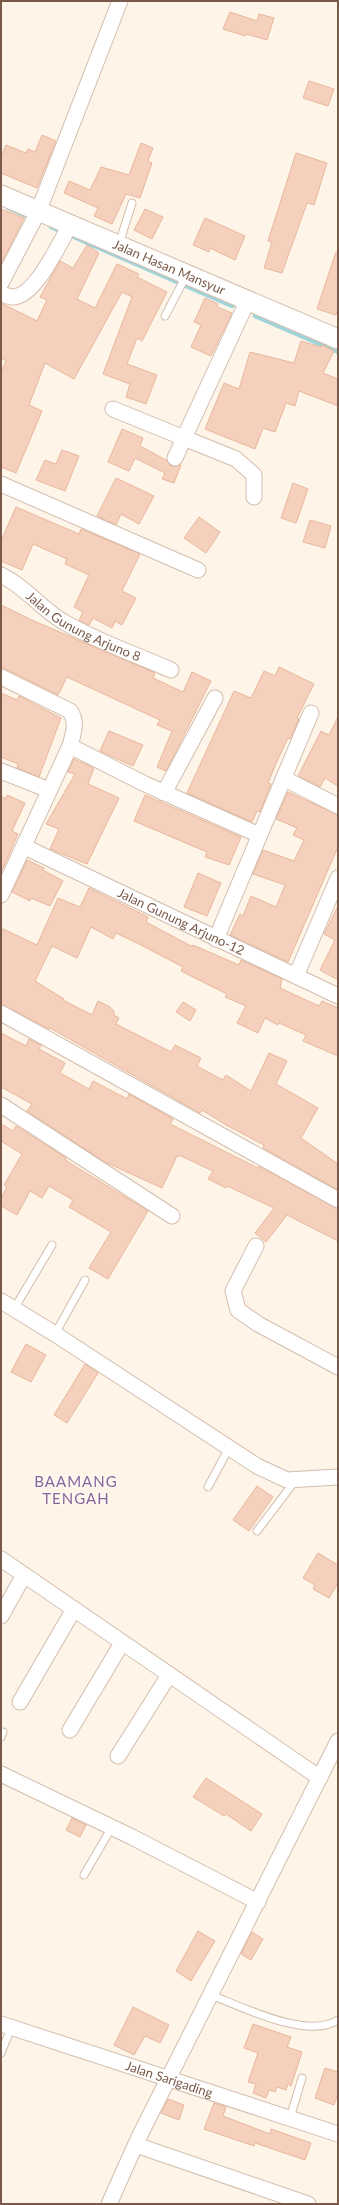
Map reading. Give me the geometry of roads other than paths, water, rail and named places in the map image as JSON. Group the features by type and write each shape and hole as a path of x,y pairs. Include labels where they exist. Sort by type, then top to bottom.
{"street":[{"path":"1,283 38,212 120,1"},
{"name":"Jalan Hasan Mansyur","path":"1,195 247,302 338,339"},
{"path":"1,294 14,297 24,293 35,284 70,225"},
{"path":"175,458 247,302"},
{"path":"113,409 236,459 247,467 254,475 254,497"},
{"path":"1,484 198,570"},
{"name":"Jalan Gunung Arjuno 8","path":"1,575 17,584 50,613 70,626 171,670"},
{"path":"1,677 70,711 74,716 75,726 70,746 25,846 3,887"},
{"path":"164,793 215,698"},
{"path":"216,939 259,835 285,779 311,713"},
{"path":"70,746 164,793 259,835"},
{"path":"1,771 49,790"},
{"path":"285,779 338,806"},
{"name":"Jalan Gunung Arjuno-12","path":"25,846 216,939 338,996"},
{"path":"296,976 334,898 338,878"},
{"path":"1,1013 338,1200"},
{"path":"1,1105 172,1216"},
{"path":"256,1246 233,1291 238,1310 258,1324 338,1367"},
{"path":"7,1305 55,1334 229,1448 282,1478 295,1481 338,1478"},
{"path":"1,1559 320,1778"},
{"path":"1,1616 24,1575"},
{"path":"20,1702 74,1609"},
{"path":"70,1730 122,1643"},
{"path":"118,1756 169,1675"},
{"path":"109,2204 136,2145 338,1741"},
{"path":"1,1774 112,1827 258,1902"},
{"name":"Jalan Sarigading","path":"6,2026 338,2134"},
{"path":"136,2145 308,2204"}],"lane":[{"path":"119,246 132,203"},
{"path":"165,316 186,275"},
{"path":"7,1305 52,1245"},
{"path":"55,1334 85,1280"},
{"path":"208,1487 229,1448"},
{"path":"257,1531 295,1481"},
{"path":"84,1875 112,1827"},
{"path":"211,1995 287,2023 322,2027 338,2020"},
{"path":"1,2053 6,2026"},
{"path":"290,2118 302,2078"}],"waterway":[{"path":"8,208 29,217"},
{"path":"51,227 232,306"},
{"path":"255,316 338,352"}],"district":[{"name":"BAAMANG TENGAH","path":"76,1490"}]}
